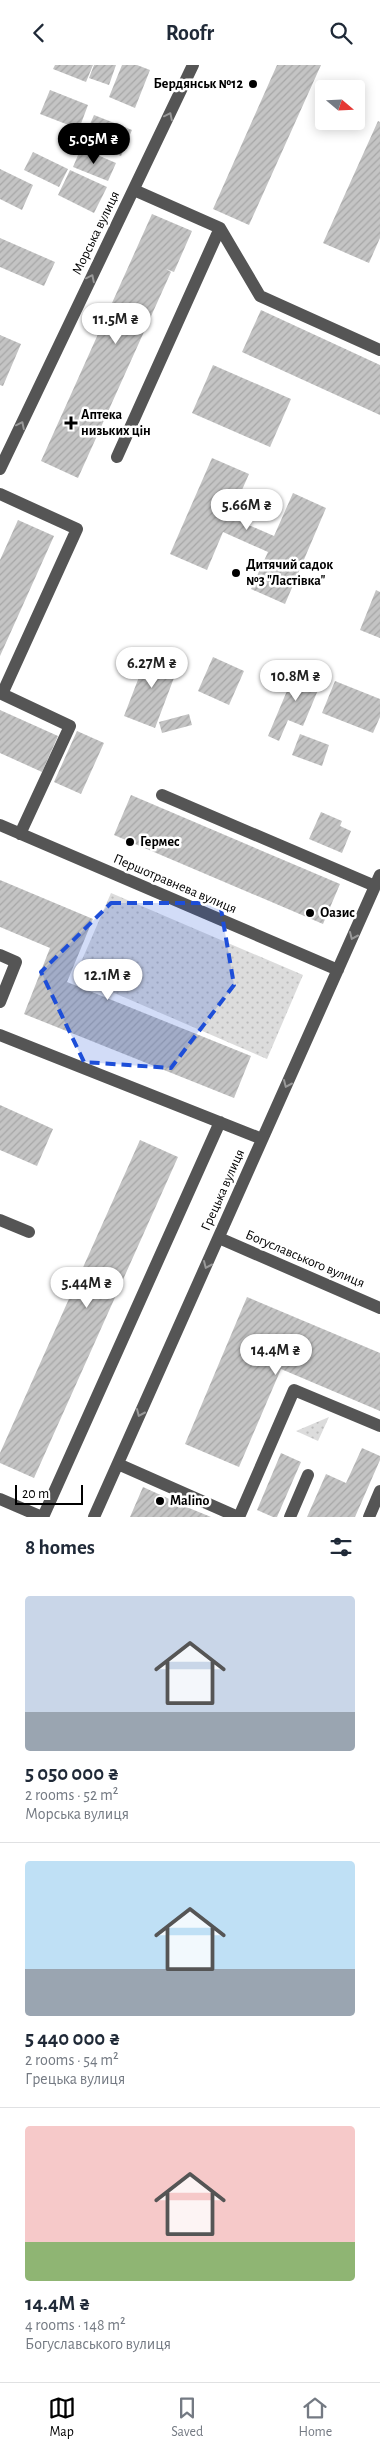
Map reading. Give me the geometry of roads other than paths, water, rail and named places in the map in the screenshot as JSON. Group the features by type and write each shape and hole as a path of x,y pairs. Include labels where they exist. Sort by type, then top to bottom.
{"street":[{"name":"Морська вулиця","path":"0,469 194,65"},
{"path":"134,190 220,228 260,296 380,350"},
{"path":"117,457 220,228"},
{"path":"0,494 77,529 2,694 70,726 20,834"},
{"path":"162,795 378,881"},
{"name":"Першотравнева вулиця","path":"0,825 338,971"},
{"name":"Грецька вулиця","path":"94,1517 378,881"},
{"path":"0,955 16,961 0,1002"},
{"path":"0,1035 262,1139"},
{"path":"0,1499 42,1517 220,1122"},
{"path":"0,1220 29,1232"},
{"name":"Богуславського вулиця","path":"219,1238 380,1308"},
{"path":"118,1464 238,1517 294,1391 380,1426"},
{"path":"290,1517 308,1475"},
{"path":"369,1517 380,1491"}],"place":[{"name":"Бердянськ №12","path":"253,84"},
{"name":"Аптека низьких цін","path":"71,423"},
{"name":"Дитячий садок №3 \"Ластівка\"","path":"236,573"},
{"name":"Гермес","path":"130,842"},
{"name":"Оазис","path":"310,913"},
{"name":"Malino","path":"160,1501"}]}
